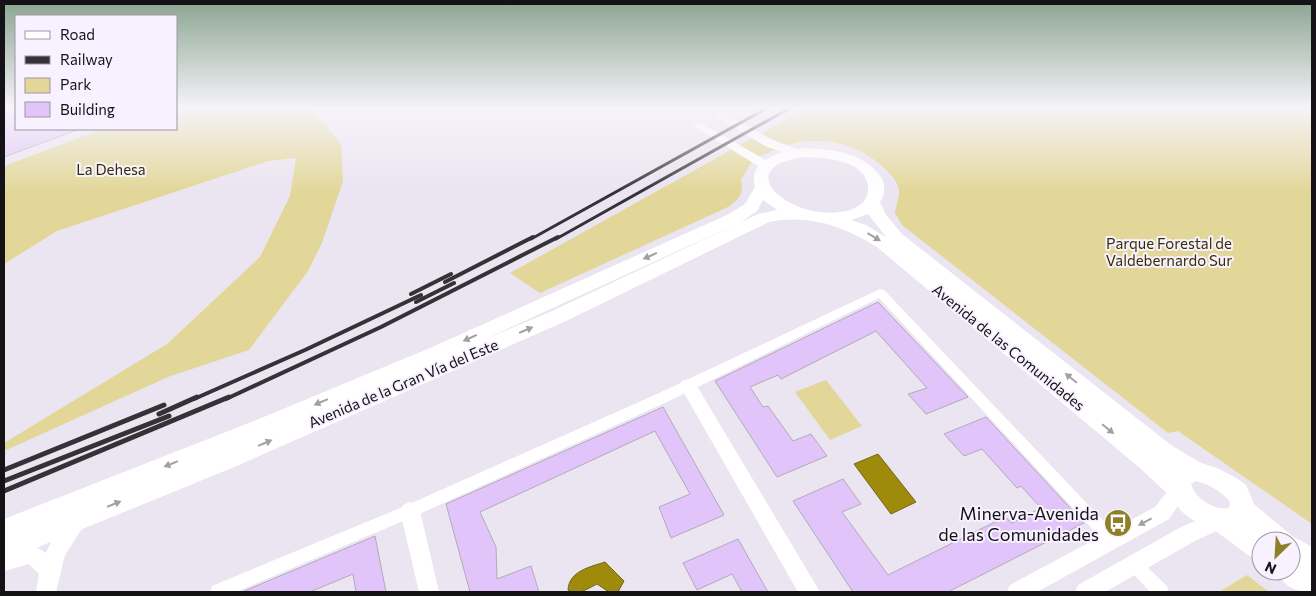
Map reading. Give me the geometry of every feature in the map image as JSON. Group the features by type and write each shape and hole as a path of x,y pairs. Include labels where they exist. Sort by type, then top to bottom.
{"street":[{"path":"717,136 767,166"},
{"path":"757,136 769,143 793,152"},
{"path":"813,151 834,154 861,166 868,171 876,184 872,203 854,214 829,218 799,214 778,204 767,194 763,187 763,174 767,166 778,158 793,152 813,151"},
{"name":"Avenida de la Gran Vía del Este","path":"4,530 262,427 376,379 726,222 751,207 763,187"},
{"name":"Avenida de las Comunidades","path":"872,203 878,217 896,238 1163,452 1194,471"},
{"name":"Avenida de la Gran Vía del Este","path":"4,549 224,461 559,316 764,218 799,214"},
{"name":"Avenida de las Comunidades","path":"829,218 860,230 883,243 1149,462 1180,490"},
{"path":"218,592 410,511 688,386 880,293 1112,540"},
{"path":"688,386 810,592"},
{"path":"1194,471 1210,474 1226,483 1235,491 1241,500 1241,514 1233,520 1220,520 1207,516 1195,509 1180,490 1180,479 1183,475 1194,471"},
{"path":"1017,592 1162,513 1180,490"},
{"path":"1242,509 1270,531"},
{"path":"410,511 429,592"},
{"path":"46,592 50,570 57,549 79,518"},
{"path":"1220,520 1251,543"},
{"path":"1085,592 1188,534 1220,520"},
{"path":"4,561 32,554 50,570"},
{"path":"1301,554 1312,562"},
{"path":"1135,565 1161,592"},
{"path":"1301,579 1312,587"}],"green space":[{"name":"La Dehesa","path":"85,136 334,136 341,144 343,181 322,243 308,271 249,350 168,377 4,451 4,443 167,344 260,257 290,196 296,158 268,161 57,231 4,264 4,166"},
{"name":"Parque Forestal de Valdebernardo Sur","path":"756,136 1312,136 1312,524 1178,431 1168,433 902,225 895,213 899,192 893,178 872,158 844,145 815,141 799,142 759,156 748,168 741,180 742,189 740,196 728,207 540,293 510,273"},
{"path":"826,380 862,426 830,440 795,392"},
{"path":"1247,575 1251,578 1251,581 1255,581 1269,592 1219,592"}],"shaded area":[{"path":"878,454 916,502 891,514 854,464"},
{"path":"605,562 624,581 618,592 609,592 597,584 579,592 568,590 572,578 576,574"}],"building":[{"path":"4,136 61,136 4,157"},
{"path":"878,302 968,397 926,414 908,394 927,388 876,331 781,379 778,375 750,387 763,407 768,406 793,441 811,434 827,456 777,477 715,381"},
{"path":"663,407 724,515 671,538 659,507 690,494 655,431 480,512 496,547 497,579 531,566 539,592 470,592 446,504"},
{"path":"986,417 1084,523 948,592 853,592 793,501 843,479 861,504 842,512 888,575 1005,517 1012,523 1041,508 1021,486 1017,488 982,449 964,456 944,434"},
{"path":"375,536 386,592 356,592 353,574 310,592 242,592"},
{"path":"738,539 768,592 742,592 732,574 697,590 683,563"}],"railway":[{"path":"531,239 717,136"},
{"path":"556,239 740,136"},
{"path":"445,282 533,237"},
{"path":"226,399 381,327 558,237"},
{"path":"411,294 451,274"},
{"path":"416,302 454,283"},
{"path":"194,399 305,350 421,295"},
{"path":"159,414 197,397"},
{"path":"4,491 229,397"},
{"path":"4,470 164,405"},
{"path":"4,481 169,416"}],"place":[{"name":"Minerva-Avenida de las Comunidades","path":"1118,523"}]}
